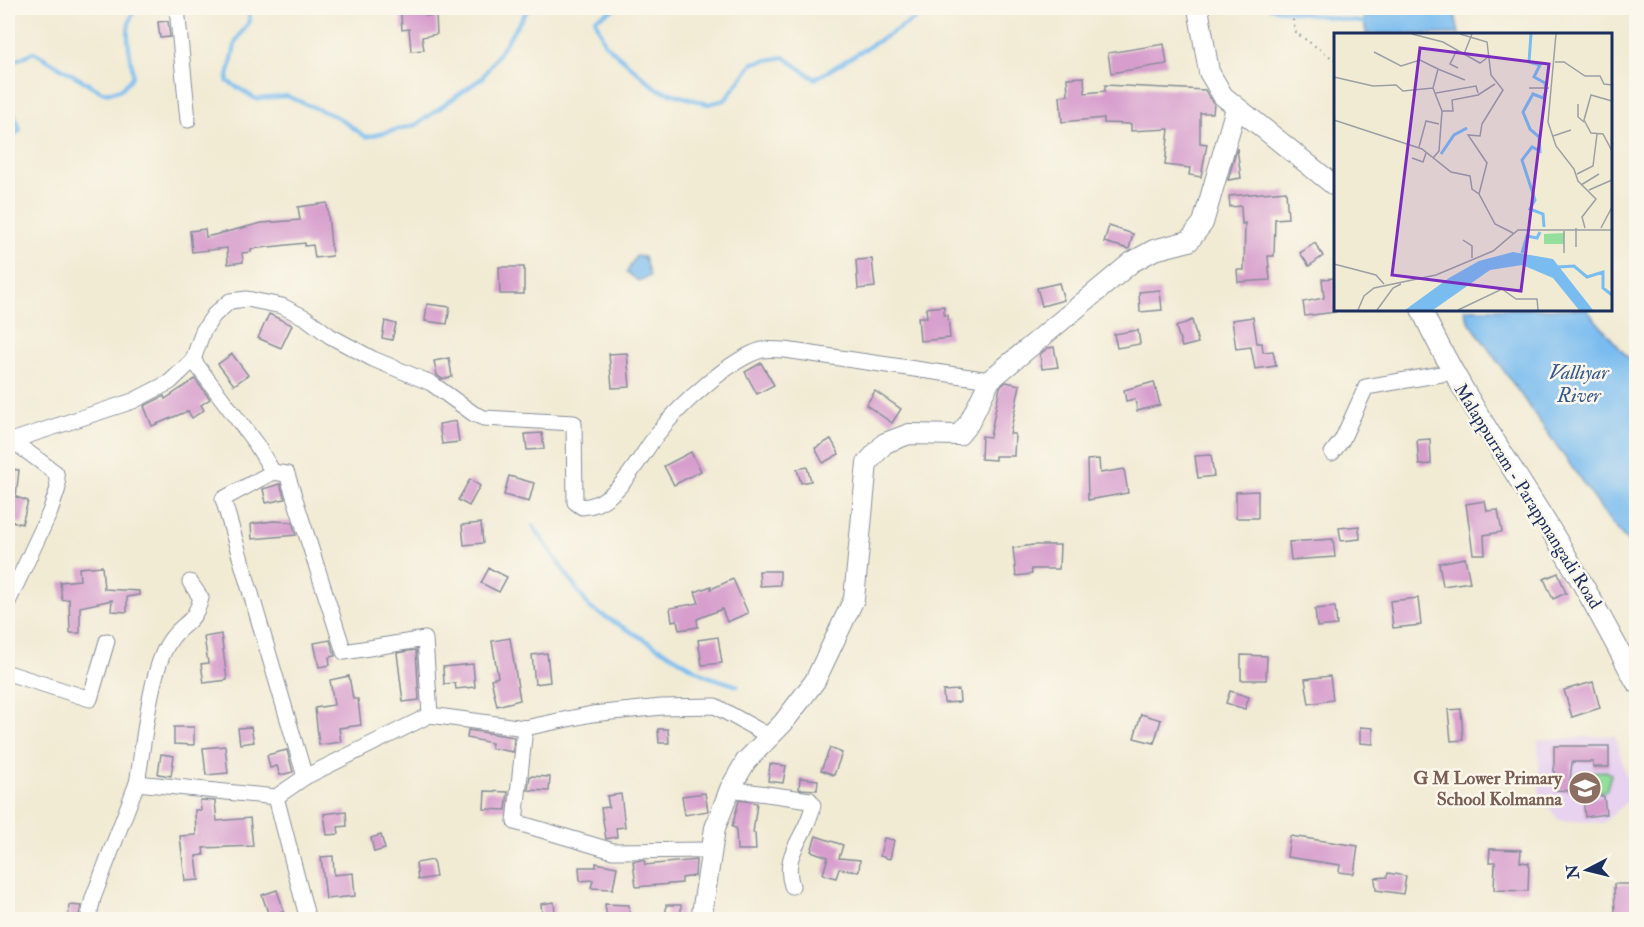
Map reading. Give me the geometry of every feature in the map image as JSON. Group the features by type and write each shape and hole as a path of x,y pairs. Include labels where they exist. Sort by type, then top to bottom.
{"main road":[{"path":"1198,8 1209,72 1223,96 1334,185"},
{"path":"700,920 715,828 730,789 746,761 771,737 815,681 854,599 867,464 885,443 909,434 959,435 969,423 990,380 1132,262 1154,250 1189,241 1203,223 1236,108"},
{"name":"Malappurram - Parappnangadi Road","path":"1422,310 1453,372 1601,613 1636,682"}],"street":[{"path":"177,12 188,120"},
{"path":"11,442 133,401 170,382 193,360 203,331 214,315 230,301 246,299 282,306 374,359 431,383 484,418 574,423 575,502 582,507 591,507 604,501 620,486 660,430 705,384 762,350 785,350 990,380"},
{"path":"193,360 256,444 273,472"},
{"path":"1332,453 1342,440 1366,387 1453,372"},
{"path":"8,602 50,512 58,488 56,473 11,442"},
{"path":"305,777 223,500 273,472 287,474 344,652 425,639 430,715"},
{"path":"88,920 93,898 137,783 156,674 169,641 196,615 201,598 190,582"},
{"path":"8,673 90,699 107,641"},
{"path":"137,783 276,797 305,777 430,715 525,728 592,714 662,707 715,706 771,737"},
{"path":"525,728 515,822 613,851 710,850"},
{"path":"730,789 810,800 813,805 810,823 789,857 788,874 792,886"},
{"path":"276,797 308,920"}],"path":[{"path":"1290,8 1296,33 1334,59"}],"shaded area":[{"name":"G M Lower Primary School Kolmanna","path":"1615,735 1632,797 1603,823 1559,820 1540,797 1538,740"}],"green space":[{"path":"1606,771 1611,774 1606,791 1583,792 1583,772"}],"water":[{"path":"1363,8 1454,8 1459,33 1366,33"},
{"path":"636,256 644,257 650,276 638,281 627,272"},
{"name":"Valliyar River","path":"1464,310 1587,310 1636,367 1636,550 1612,524 1468,320"}],"building":[{"path":"408,8 425,8 426,16 436,15 437,34 422,37 424,50 411,51 409,29 402,30 401,15"},
{"path":"168,21 170,37 160,38 158,22"},
{"path":"1164,44 1167,64 1111,73 1108,53"},
{"path":"1084,77 1085,93 1105,91 1105,85 1205,90 1214,104 1213,113 1200,113 1200,143 1207,144 1201,177 1189,175 1190,168 1165,165 1169,129 1131,131 1131,124 1104,123 1104,118 1062,122 1060,96 1068,95 1067,78"},
{"path":"1237,148 1241,178 1228,180"},
{"path":"1286,191 1288,218 1275,219 1274,256 1268,256 1270,280 1238,282 1237,270 1244,270 1245,223 1242,224 1241,206 1230,207 1229,196"},
{"path":"327,203 332,256 315,258 313,245 305,246 305,243 251,249 251,252 242,253 243,262 228,264 227,248 192,252 190,231 205,229 206,237 262,223 300,220 298,207"},
{"path":"1109,226 1133,234 1129,249 1104,242"},
{"path":"1315,243 1323,256 1309,266 1300,253"},
{"path":"872,259 875,287 858,289 856,260"},
{"path":"499,267 524,267 524,294 500,294"},
{"path":"1334,278 1335,312 1305,316 1303,302 1324,298 1322,279"},
{"path":"1059,283 1064,300 1042,306 1037,288"},
{"path":"1160,290 1162,310 1140,312 1139,292"},
{"path":"427,304 450,307 447,324 425,321"},
{"path":"944,306 944,315 948,315 950,338 920,341 918,317 927,317 926,308"},
{"path":"269,314 292,325 281,348 258,338"},
{"path":"1253,317 1257,343 1262,343 1263,352 1273,351 1276,366 1255,369 1251,347 1236,349 1232,320"},
{"path":"1192,320 1198,343 1182,347 1176,327"},
{"path":"385,321 396,324 392,340 382,338"},
{"path":"1138,330 1140,344 1117,348 1114,334"},
{"path":"1054,347 1058,367 1042,369 1040,354"},
{"path":"627,353 630,387 612,388 609,354"},
{"path":"232,354 248,375 234,385 218,364"},
{"path":"449,358 452,377 442,379 437,375 434,361"},
{"path":"761,363 774,385 757,394 745,372"},
{"path":"195,379 210,399 201,405 204,410 192,418 188,411 152,426 144,406 164,396 165,399"},
{"path":"1006,382 1020,385 1010,434 1015,434 1014,456 995,456 995,460 981,459 982,436 990,437 1000,387"},
{"path":"1154,382 1160,405 1137,411 1135,399 1126,401 1124,390"},
{"path":"875,391 901,409 892,423 866,405"},
{"path":"456,421 459,442 442,444 439,424"},
{"path":"542,433 544,449 527,450 525,434"},
{"path":"831,439 839,454 823,463 815,448"},
{"path":"1430,439 1431,464 1419,465 1417,440"},
{"path":"691,452 701,471 674,485 664,466"},
{"path":"1211,455 1214,476 1198,478 1195,456"},
{"path":"1099,459 1100,473 1124,469 1128,493 1088,500 1087,460"},
{"path":"807,467 811,481 801,483 797,469"},
{"path":"8,469 19,470 16,497 28,501 22,524 8,520"},
{"path":"509,476 534,483 529,502 504,495"},
{"path":"470,479 480,486 469,506 458,500"},
{"path":"280,484 285,499 266,503 263,489"},
{"path":"1258,491 1258,518 1236,518 1236,492"},
{"path":"1485,501 1487,511 1498,510 1502,532 1484,535 1485,554 1473,554 1466,504"},
{"path":"273,521 292,522 296,535 252,539 251,524"},
{"path":"481,523 483,543 464,545 462,525"},
{"path":"1359,526 1360,539 1341,541 1339,528"},
{"path":"1333,539 1335,557 1291,560 1289,542"},
{"path":"1060,545 1059,569 1031,569 1032,574 1016,576 1013,548"},
{"path":"1465,558 1470,582 1443,586 1439,563"},
{"path":"102,566 104,589 139,591 139,595 127,597 127,612 111,611 112,600 80,607 80,633 70,633 69,599 62,600 60,582 80,580 79,568"},
{"path":"489,568 507,577 499,592 481,583"},
{"path":"759,571 780,571 780,585 760,586"},
{"path":"1558,573 1566,593 1553,599 1544,579"},
{"path":"733,579 748,613 727,622 722,609 697,619 698,627 679,630 677,620 672,621 670,608 699,603 695,592 711,586 711,589"},
{"path":"1418,598 1421,625 1393,628 1390,601"},
{"path":"1335,607 1337,625 1317,627 1315,609"},
{"path":"221,634 227,680 204,683 201,664 208,663 204,637"},
{"path":"718,637 722,663 702,665 698,640"},
{"path":"510,638 520,700 497,706 491,679 498,677 492,641"},
{"path":"330,640 335,656 329,657 330,665 319,667 314,643"},
{"path":"416,650 419,700 403,702 397,653"},
{"path":"547,653 550,682 535,684 532,655"},
{"path":"1241,655 1267,656 1266,680 1241,680"},
{"path":"473,664 475,687 456,689 455,683 444,684 443,667"},
{"path":"349,676 353,699 358,699 361,725 339,728 341,742 319,745 315,708 334,705 330,680"},
{"path":"1330,676 1333,700 1309,704 1305,679"},
{"path":"1593,682 1600,708 1572,717 1564,690"},
{"path":"959,690 960,702 944,703 943,691"},
{"path":"1230,691 1249,697 1245,709 1226,703"},
{"path":"1461,709 1463,740 1451,741 1448,710"},
{"path":"1141,714 1161,720 1154,743 1134,738"},
{"path":"174,727 194,727 194,745 174,744"},
{"path":"251,727 254,742 240,744 238,728"},
{"path":"1360,727 1373,728 1373,744 1360,743"},
{"path":"658,729 668,729 669,743 659,743"},
{"path":"468,730 514,737 513,752 491,748 492,743 467,738"},
{"path":"225,746 228,773 206,775 203,748"},
{"path":"1554,746 1609,746 1609,767 1593,767 1593,762 1572,762 1569,791 1554,790"},
{"path":"830,748 842,753 834,775 821,770"},
{"path":"287,750 293,772 280,775 277,766 270,768 267,755"},
{"path":"161,754 174,756 171,776 158,774"},
{"path":"770,764 786,766 783,783 768,781"},
{"path":"530,776 550,777 549,791 528,790"},
{"path":"800,778 818,780 817,790 799,789"},
{"path":"485,791 508,792 506,810 484,809"},
{"path":"705,793 708,811 685,815 682,796"},
{"path":"621,794 625,827 616,828 617,837 606,839 601,808 609,807 607,796"},
{"path":"1604,796 1606,814 1585,817 1583,798"},
{"path":"200,800 215,801 217,821 250,818 253,846 203,848 204,855 196,856 199,880 185,881 180,836 196,835 195,810 201,810"},
{"path":"739,800 757,803 753,833 755,833 756,850 737,850 736,828 732,827"},
{"path":"346,811 347,826 338,827 339,834 327,835 324,814"},
{"path":"381,835 385,849 374,852 371,838"},
{"path":"816,836 843,845 839,858 860,860 859,871 839,869 836,878 823,874 828,857 811,851"},
{"path":"1290,836 1358,846 1354,874 1339,872 1340,865 1287,857"},
{"path":"884,838 894,840 890,859 880,856"},
{"path":"1490,849 1521,850 1520,862 1529,863 1528,891 1494,890 1495,862 1489,862"},
{"path":"333,856 334,875 353,873 355,896 326,899 321,857"},
{"path":"433,860 436,877 418,880 416,863"},
{"path":"644,860 645,865 696,860 695,876 682,878 682,883 636,887 633,861"},
{"path":"596,863 617,867 613,889 591,888 593,880 580,881 579,867 596,867"},
{"path":"1388,873 1406,876 1403,894 1376,890 1375,878 1387,877"},
{"path":"1614,884 1636,884 1636,914 1615,914"},
{"path":"277,890 284,911 269,916 262,895"},
{"path":"554,902 555,913 542,915 541,904"},
{"path":"605,904 629,905 630,920 607,920"},
{"path":"69,905 81,906 78,920 68,920"},
{"path":"666,905 681,905 681,920 666,920"}],"waterway":[{"path":"8,64 34,52 102,92 116,91 124,87 133,75 128,32 131,16 136,8"},
{"path":"250,8 249,22 236,41 227,81 256,99 287,96 337,117 366,137 416,125 482,78 529,8"},
{"path":"617,8 595,19 605,44 657,89 708,104 725,100 753,63 784,57 815,79 933,8"},
{"path":"1270,8 1367,23"},
{"path":"8,99 20,130 8,140"},
{"path":"533,526 590,608 707,676 738,686"}],"place":[{"name":"G M Lower Primary School Kolmanna","path":"1585,788"}]}
